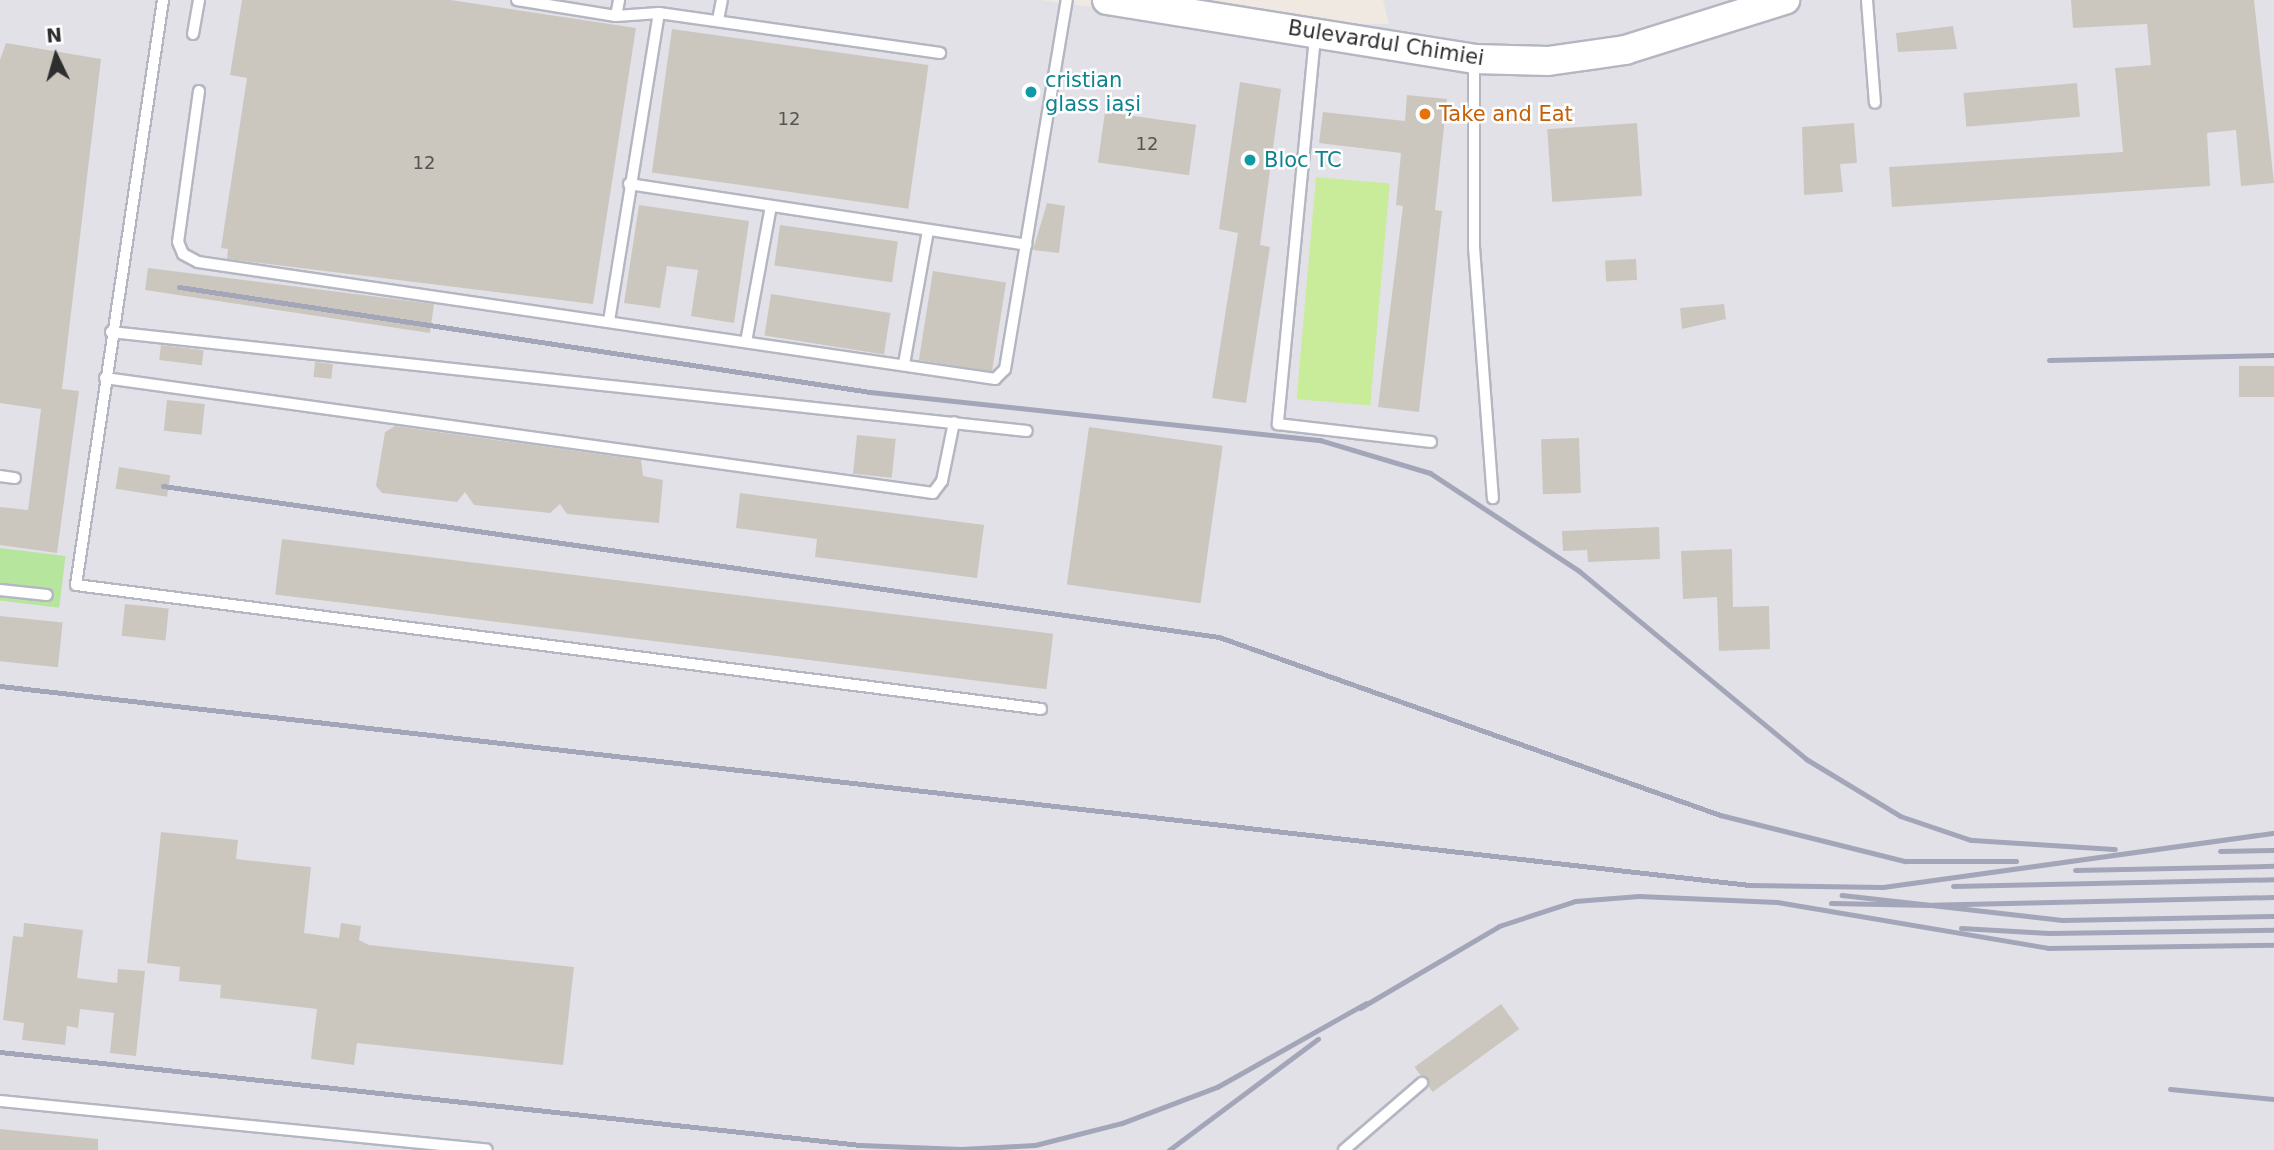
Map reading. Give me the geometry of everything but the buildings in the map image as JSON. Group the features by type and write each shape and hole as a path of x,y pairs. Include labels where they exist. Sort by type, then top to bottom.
{"street":[{"name":"Bulevardul Chimiei","path":"1107,0 1474,59 1548,61 1625,50 1785,0"}],"lane":[{"path":"163,0 104,378 76,584 1041,709"},
{"path":"193,34 199,0"},
{"path":"517,0 616,16 659,13 718,20 940,53"},
{"path":"616,16 619,0"},
{"path":"718,20 722,0"},
{"path":"200,91 178,242 183,254 198,262 746,342 1002,375 1068,0"},
{"path":"1867,0 1875,103"},
{"path":"609,321 629,184 659,13"},
{"path":"1315,33 1278,424 1431,442"},
{"path":"1474,59 1474,247 1493,498"},
{"path":"629,184 1026,245"},
{"path":"746,342 771,206"},
{"path":"904,364 928,230"},
{"path":"111,332 1027,431"},
{"path":"104,378 933,494 942,481 954,422"},
{"path":"0,476 15,478"},
{"path":"0,590 47,595"},
{"path":"1343,1150 1422,1083"},
{"path":"0,1101 487,1150"}],"shaded area":[{"path":"0,0 1041,0 1220,24 1389,24 1383,0 2274,0 2274,1150 0,1150"}],"green space":[{"path":"1316,177 1390,183 1370,406 1297,399"},
{"path":"0,548 66,556 59,608 0,600"}],"railway":[{"path":"179,287 870,392 1320,440 1430,473 1579,571 1806,759 1900,816 1971,840 2115,849"},
{"path":"2049,360 2274,355"},
{"path":"163,486 1219,637 1720,815 1905,861 2016,861"},
{"path":"0,686 1750,885 1883,887 2274,833"},
{"path":"2220,851 2274,850"},
{"path":"2075,870 2274,866"},
{"path":"1953,886 2274,879"},
{"path":"1831,903 1931,905 1842,895"},
{"path":"1360,1008 1499,926 1575,901 1639,896 1777,902 2048,948 2274,945"},
{"path":"2274,897 1931,905 2062,920 2274,916"},
{"path":"1961,928 2049,933 2274,930"},
{"path":"0,1052 860,1145 961,1149 1035,1145 1122,1123 1217,1087 1366,1003"},
{"path":"1169,1150 1318,1039"},
{"path":"2170,1089 2274,1099"}],"place":[{"name":"cristian glass iași","path":"1031,92"},
{"name":"Take and Eat","path":"1425,114"},
{"name":"Bloc TC","path":"1250,160"}]}
